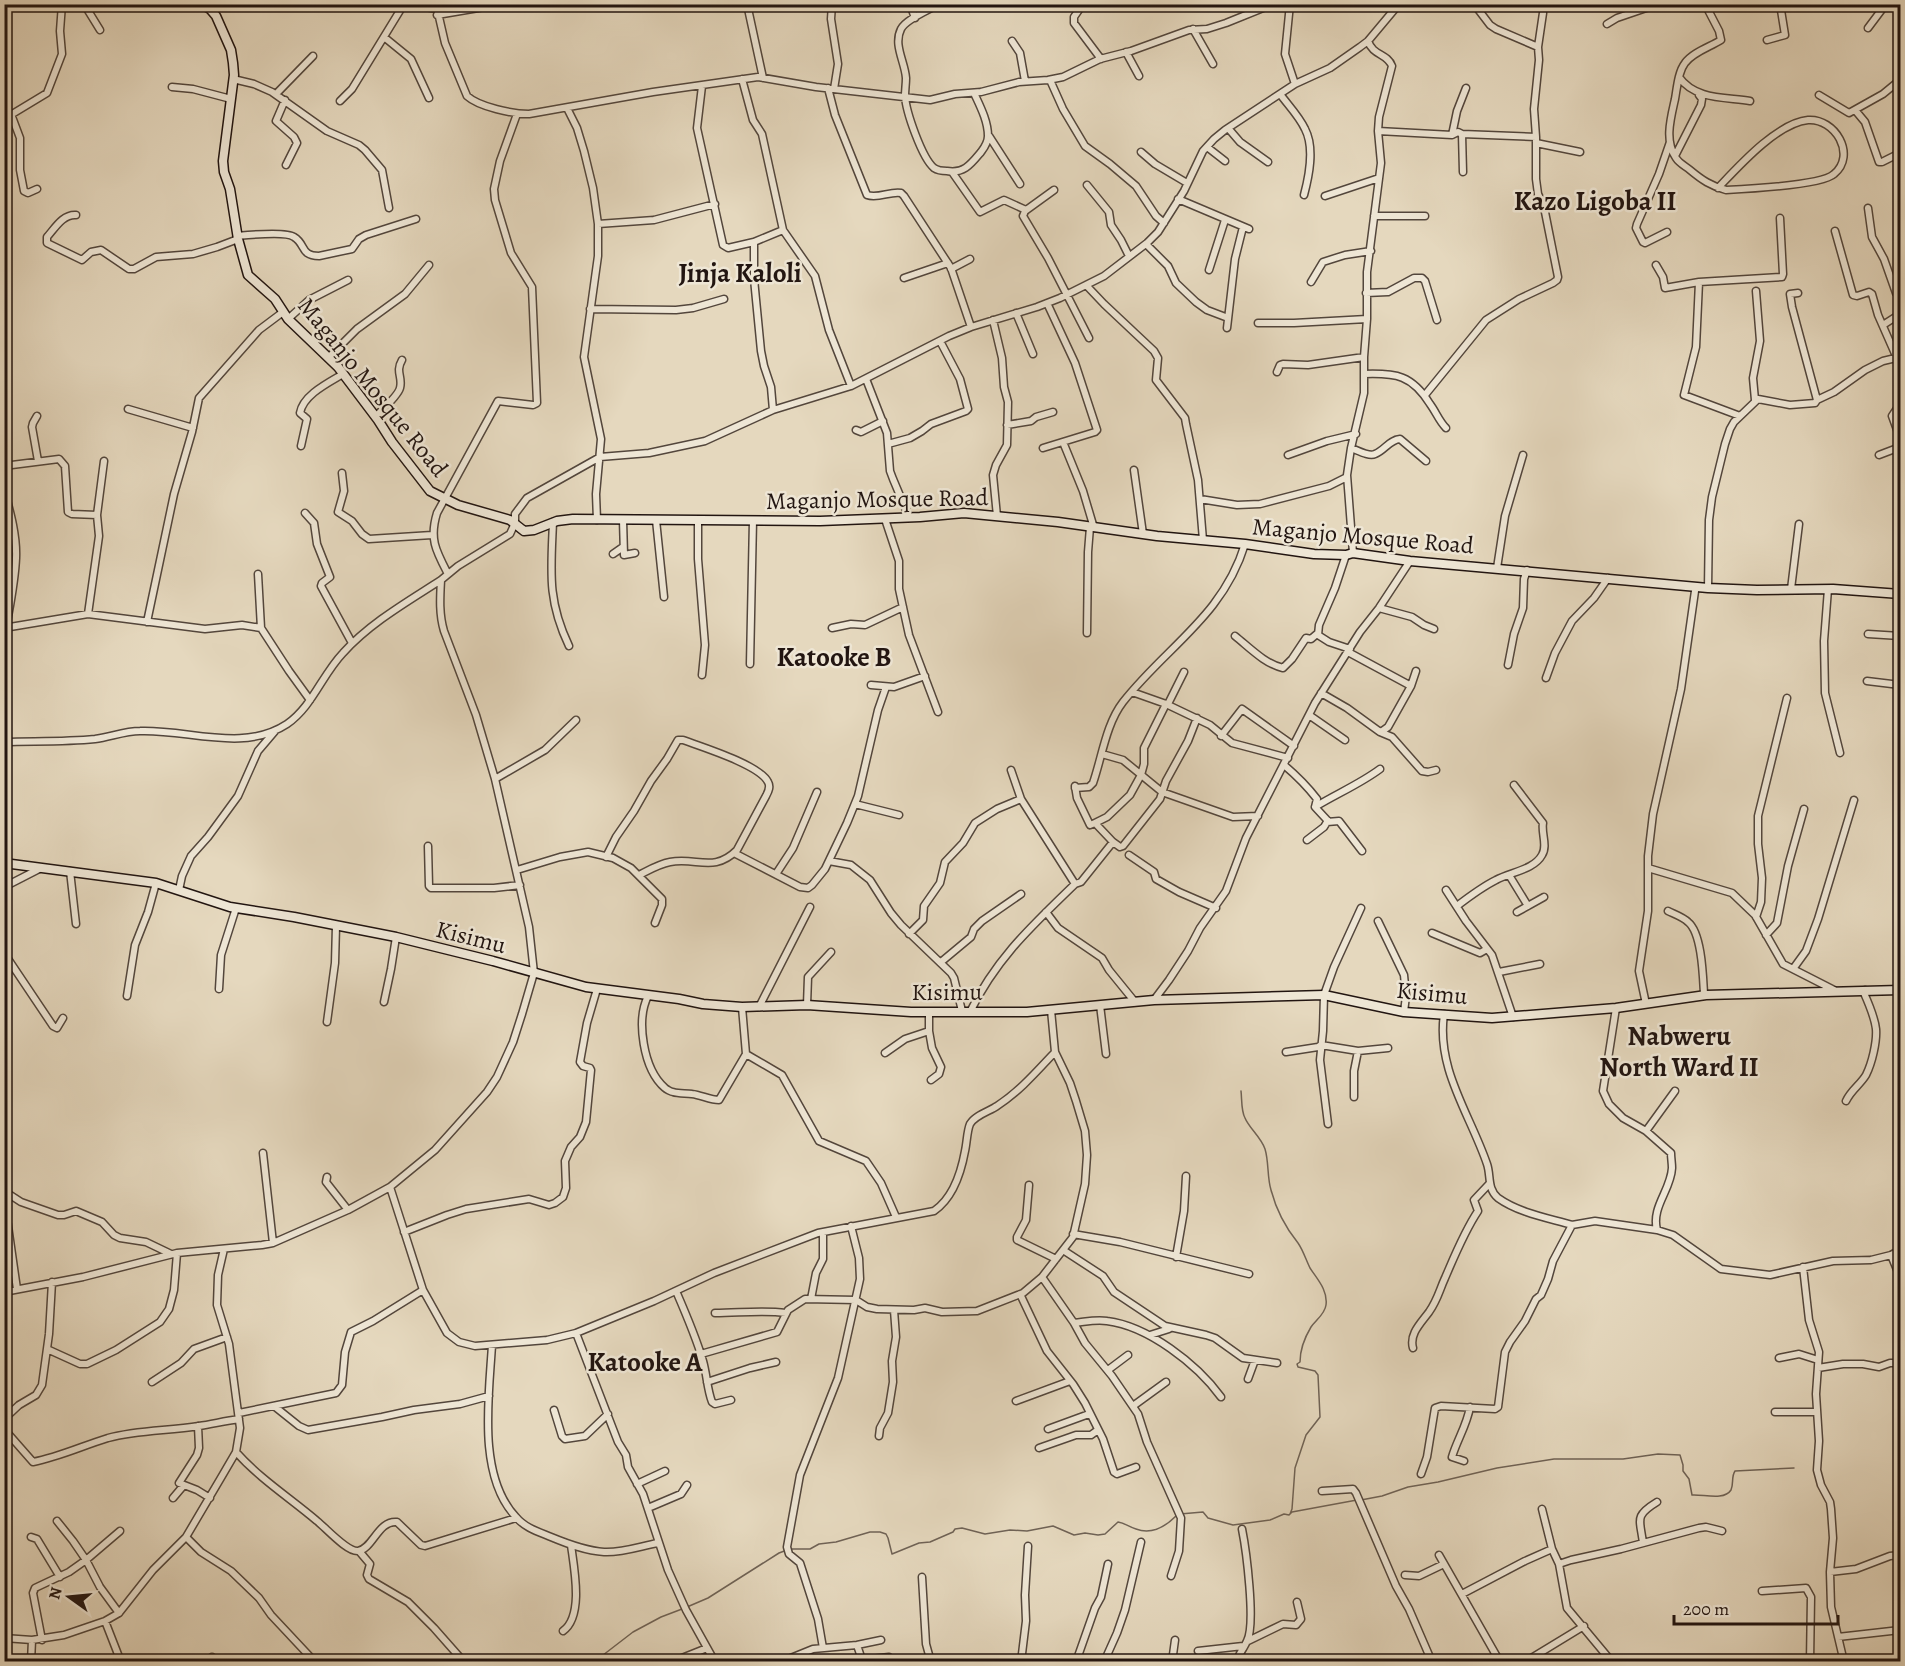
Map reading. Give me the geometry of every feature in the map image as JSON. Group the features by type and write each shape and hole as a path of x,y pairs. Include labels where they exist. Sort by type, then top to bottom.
{"street":[{"path":"4,119 44,96 49,88 62,54 60,24 62,4"},
{"path":"84,4 100,30"},
{"name":"Maganjo Mosque Road","path":"202,4 216,16 227,40 233,63 223,161 230,189 237,237 248,275 275,299 286,315 343,374 427,487 445,499 506,518 516,523 521,529 534,530 553,522 573,519 819,521 909,518 964,513 1058,522 1314,554 1350,554 1707,588 1828,589 1900,594"},
{"path":"340,101 352,89 405,4 437,9 502,4"},
{"path":"747,4 763,78"},
{"path":"832,4 831,19 838,64 831,88 836,115 867,195 872,197 901,193 949,266 971,327"},
{"path":"910,4 915,18"},
{"path":"939,4 906,23 900,32 899,50 906,77 905,98 913,128 934,168 952,172 959,172 969,166 985,146 988,136"},
{"path":"1083,4 1074,17 1074,23 1101,59"},
{"path":"437,9 445,43 467,96 477,102 518,114 529,114 715,82 763,78 930,100 955,94 974,93 1024,81 1063,77 1101,59 1194,29 1217,26 1274,4"},
{"path":"1290,4 1285,54 1295,84"},
{"path":"4,742 97,739 140,731 164,731 225,738 261,736 275,730 296,718 334,663 352,643 448,574 510,534 516,523 515,514 527,498 600,457 649,453 696,444 773,411 851,386 940,340 971,327 1047,303 1104,276 1146,244 1164,223 1207,147 1228,128 1295,84 1330,68 1368,41 1399,4"},
{"path":"1474,4 1496,30 1538,47"},
{"path":"1607,24 1617,18 1658,4"},
{"path":"1705,4 1719,31 1721,40 1685,63 1679,77 1670,122 1670,141 1675,157 1703,181 1718,188 1726,190 1826,179 1834,174 1842,164 1844,153 1838,135 1824,123 1808,120 1794,125 1761,145 1738,165 1718,188"},
{"path":"1767,40 1785,35 1780,4"},
{"path":"1868,28 1886,4"},
{"path":"1425,395 1485,320 1557,280 1544,207 1537,187 1534,109 1539,60 1538,47 1543,13"},
{"path":"1194,29 1213,64"},
{"path":"384,37 411,59 429,98"},
{"path":"1012,41 1020,53 1024,81"},
{"path":"1368,41 1375,53 1388,58 1392,66 1379,117 1380,163 1366,293 1364,393 1351,448 1347,477 1350,554 1319,625 1318,635 1411,686"},
{"path":"1126,52 1139,76"},
{"path":"276,94 313,56"},
{"path":"1675,157 1702,99 1679,77"},
{"path":"233,79 254,84 276,94 327,131 359,145 382,171 389,208"},
{"path":"742,79 753,120 762,134 783,230 812,271 824,306 829,330 851,386"},
{"path":"1050,80 1063,109 1085,146 1136,186 1156,216 1164,223"},
{"path":"1820,95 1849,112 1883,94 1900,80"},
{"path":"702,86 697,128 725,248 754,242 783,230"},
{"path":"172,87 193,89 231,99"},
{"path":"1452,135 1457,111 1466,88"},
{"path":"974,93 984,115 988,136 1020,184"},
{"path":"1280,94 1308,136 1309,174 1304,195"},
{"path":"1699,94 1750,101"},
{"path":"285,100 276,121 294,137 297,143 286,165"},
{"path":"567,108 577,128 584,151 593,188 598,224 598,256 584,357 601,439 596,494 597,520"},
{"path":"1855,110 1865,122 1879,162 1900,153"},
{"path":"12,114 21,138 20,170 24,191 28,193 37,189"},
{"path":"448,574 436,552 432,535 436,513 498,401 533,405 537,403 532,287 511,253 495,200 494,189 500,161 518,114"},
{"path":"1228,128 1240,142 1268,162"},
{"path":"1378,131 1452,135 1458,132 1536,140 1580,152"},
{"path":"1462,134 1462,172"},
{"path":"1667,232 1645,243 1636,224 1659,174 1670,141"},
{"path":"1207,147 1225,162"},
{"path":"1141,152 1155,164 1187,183"},
{"path":"952,172 980,213 1004,200 1026,210"},
{"path":"1325,195 1379,178"},
{"path":"1087,185 1109,212 1111,225 1129,256"},
{"path":"1054,190 1026,210 1023,216 1048,258 1089,338"},
{"path":"1178,199 1246,228 1235,259 1227,328"},
{"path":"598,224 654,220 715,204"},
{"path":"1868,208 1872,237 1900,298"},
{"path":"76,215 69,215 58,223 47,237 47,243 82,260 91,252 101,250 129,269 134,269 156,257 193,254 217,248 237,237 261,234 291,235 297,239 305,252 319,256 352,249 359,239 366,235 416,219"},
{"path":"1374,216 1425,216"},
{"path":"1656,265 1663,277 1665,288 1699,282 1782,277 1780,218"},
{"path":"1209,270 1225,220"},
{"path":"1707,588 1707,542 1712,497 1730,429 1740,416 1755,400 1763,399 1790,405 1815,403 1816,400 1834,392 1865,370 1883,361 1900,360 1878,315 1871,292 1853,295 1835,231"},
{"path":"754,242 754,279 761,351 771,387 773,411"},
{"path":"1146,244 1168,266 1176,283 1196,302 1207,310 1228,318"},
{"path":"1311,282 1323,262 1345,255 1371,252"},
{"path":"904,278 970,259"},
{"path":"328,358 357,329 405,294 429,266"},
{"path":"1366,293 1388,292 1414,278 1422,278 1425,281 1437,320"},
{"path":"147,622 174,494 199,398 259,330 348,280"},
{"path":"1699,282 1696,347 1684,395 1740,416"},
{"path":"1086,285 1154,351 1158,358 1156,380 1185,418 1198,480 1203,540"},
{"path":"1755,400 1753,378 1760,340 1756,291"},
{"path":"1798,293 1790,294 1792,307 1816,400"},
{"path":"590,309 676,310 693,308 724,299"},
{"path":"1044,448 1095,432 1096,427 1075,363 1047,303"},
{"path":"1883,325 1897,316 1900,311"},
{"path":"1016,313 1033,354"},
{"path":"1258,323 1367,319"},
{"path":"993,320 1002,358 1004,387 1008,402 1007,445 993,475 997,516"},
{"path":"888,444 910,438 931,424 968,409 960,379 940,340"},
{"path":"1277,372 1283,364 1308,365 1364,357"},
{"path":"375,417 399,392 398,370 402,360"},
{"path":"301,446 307,419 299,411 312,394 343,374"},
{"path":"1365,374 1400,376 1425,395 1438,420 1446,428"},
{"path":"866,379 883,421 890,471 909,518"},
{"path":"1900,404 1892,416 1900,438"},
{"path":"128,409 193,428"},
{"path":"1007,425 1031,421 1036,417 1053,412"},
{"path":"37,416 32,427 39,461"},
{"path":"856,430 861,432 883,421"},
{"path":"1288,454 1356,434"},
{"path":"1351,448 1375,454 1391,442 1400,439 1426,461"},
{"path":"1063,442 1083,491 1092,528 1087,633"},
{"path":"1879,454 1900,447"},
{"path":"1497,568 1505,516 1523,455"},
{"path":"4,466 59,459 63,463 69,513 97,516"},
{"path":"88,614 99,536 97,516 104,461"},
{"path":"1134,470 1143,534"},
{"path":"342,473 344,491 338,512 352,521 369,539 432,535"},
{"path":"1200,499 1237,505 1260,504 1329,486 1347,477"},
{"path":"4,489 13,528 16,556 5,628 88,614 205,629 242,625 261,628"},
{"path":"305,513 314,523 317,544 330,577 321,586 352,643"},
{"path":"885,519 899,561 899,589 909,635 938,712"},
{"path":"623,520 624,555 635,554"},
{"path":"656,520 664,597"},
{"path":"698,520 698,559 705,645 702,675"},
{"path":"750,664 753,520"},
{"path":"553,522 551,590 556,615 569,646"},
{"path":"1791,589 1799,524"},
{"path":"4,529 13,528"},
{"path":"1184,672 1144,748 1141,775 1126,799 1107,817 1090,825 1075,787 1089,787 1093,783 1116,713 1122,702 1150,670 1212,608 1227,587 1239,564 1245,544"},
{"path":"613,554 623,547"},
{"path":"1154,1000 1226,891 1246,838 1321,693 1410,561"},
{"path":"1508,665 1514,634 1523,608 1524,579 1527,570"},
{"path":"258,574 261,628 310,700"},
{"path":"1546,678 1555,653 1572,621 1594,598 1608,578"},
{"path":"4,1292 174,1254 249,1248 273,1243 348,1210 390,1187 435,1150 487,1092 497,1077 517,1029 534,973 529,927 495,779 476,715 444,631 440,612 441,580"},
{"path":"1828,589 1824,641 1825,693 1840,753"},
{"path":"1646,1004 1639,971 1648,910 1648,868 1653,814 1681,689 1695,591"},
{"path":"832,628 851,624 865,626 903,608"},
{"path":"1379,608 1412,617 1434,629"},
{"path":"1235,636 1265,660 1283,668 1306,638 1311,639 1318,633"},
{"path":"1868,634 1900,636"},
{"path":"1380,732 1388,728 1411,686 1416,671"},
{"path":"871,685 901,686 925,676"},
{"path":"1867,681 1900,685"},
{"path":"734,853 800,887 808,888 812,885 829,861 855,804 886,687"},
{"path":"1132,692 1167,704 1197,718 1238,746 1288,758"},
{"path":"1321,693 1347,708 1380,732 1392,737 1422,771 1436,770"},
{"path":"1756,918 1761,902 1762,878 1758,844 1758,816 1787,699"},
{"path":"1221,736 1242,709 1294,746"},
{"path":"1309,716 1345,740"},
{"path":"1095,823 1113,842 1120,847 1125,845 1160,799 1197,718"},
{"path":"495,779 545,750 576,720"},
{"path":"178,890 191,856 238,796 258,751 275,730"},
{"path":"606,856 651,781 676,742 680,740 752,767 769,783 766,796 734,853 723,861 716,863 669,862 639,875"},
{"path":"1102,754 1123,760 1162,792 1233,816 1258,816"},
{"path":"1284,765 1304,782 1317,799 1315,807"},
{"path":"1315,807 1380,769"},
{"path":"1011,770 1021,799 1076,884"},
{"path":"1457,906 1499,878 1534,863 1542,856 1543,823 1514,785"},
{"path":"776,874 793,848 817,792"},
{"path":"909,934 923,921 923,909 940,883 945,862 963,843 975,823 997,809 1021,799"},
{"path":"1793,969 1806,951 1818,919 1854,800"},
{"path":"855,804 898,815"},
{"path":"4,806 4,817"},
{"path":"1315,807 1328,821 1339,821 1362,851"},
{"path":"1766,935 1777,923 1788,866 1804,809"},
{"path":"1307,840 1328,821"},
{"path":"966,1012 1009,950 1046,912 1081,882 1113,842"},
{"path":"428,846 429,886 431,888 494,888 520,885"},
{"path":"517,870 583,852 606,856 631,868 662,899 655,923"},
{"path":"1129,855 1154,872 1156,879 1167,886 1216,908"},
{"path":"829,861 851,865 876,888 891,913 909,934 941,962 954,978 966,1012"},
{"name":"Kisimu","path":"4,863 156,883 236,908 396,937 551,979 597,989 703,1004 742,1007 807,1005 867,1010 966,1012 1051,1010 1154,1000 1324,995 1404,1012 1492,1018 1616,1008 1712,995 1900,990"},
{"path":"4,887 43,867"},
{"path":"1648,868 1732,893 1756,918 1782,964 1839,992"},
{"path":"70,871 76,924"},
{"path":"1509,875 1528,906"},
{"path":"127,996 135,945 156,883"},
{"path":"1446,890 1492,955 1513,1017"},
{"path":"941,962 971,937 974,929 982,921 1021,894"},
{"path":"1516,912 1544,897"},
{"path":"759,1007 810,907"},
{"path":"219,989 221,955 236,908"},
{"path":"1328,1124 1322,1077 1321,1045 1324,995 1361,908"},
{"path":"1668,910 1694,927 1702,958 1704,994 1712,995"},
{"path":"1046,912 1058,927 1102,958 1136,1002"},
{"path":"1378,921 1404,975 1406,996 1404,1012"},
{"path":"327,1022 335,963 336,926"},
{"path":"1432,933 1480,953 1487,949"},
{"path":"384,1002 392,969 396,937"},
{"path":"807,1005 808,977 831,952"},
{"path":"4,953 53,1026 57,1028 63,1018"},
{"path":"1499,972 1540,964"},
{"path":"404,1232 466,1209 529,1199 549,1205 563,1197 566,1188 565,1161 571,1146 580,1137 586,1122 591,1070 580,1062 587,1023 597,989"},
{"path":"1846,1101 1851,1091 1861,1083 1867,1073 1874,1045 1876,1029 1865,990"},
{"path":"648,996 644,1004 643,1041 657,1080 673,1092 719,1100 746,1054 742,1007"},
{"path":"1100,1005 1106,1054"},
{"path":"1616,1008 1603,1091 1609,1104 1623,1118 1646,1131 1671,1153 1672,1169 1666,1190 1658,1205 1655,1223 1657,1230"},
{"path":"700,1353 777,1332 786,1313 805,1299 856,1300 872,1308 894,1310 925,1308 942,1312 977,1311 1020,1294 1042,1277 1073,1234 1085,1184 1085,1131 1073,1092 1055,1052 1051,1010"},
{"path":"928,1012 932,1048 941,1067 939,1074 931,1080"},
{"path":"1444,1014 1443,1046 1450,1076 1488,1166 1492,1191 1498,1198 1523,1210 1572,1225 1595,1221 1657,1230 1673,1235 1721,1269 1770,1275 1833,1261 1871,1260 1900,1250"},
{"path":"885,1053 905,1039 929,1031"},
{"path":"1286,1052 1321,1045 1358,1051 1388,1048"},
{"path":"1354,1097 1354,1071 1358,1051"},
{"path":"390,1187 423,1290 447,1333 459,1342 476,1346 547,1340 576,1333 714,1273 823,1232 934,1211 943,1205 950,1195 962,1167 969,1125 973,1119 995,1108 1019,1090 1055,1052"},
{"path":"746,1054 782,1075 819,1141 866,1161 881,1183 896,1218"},
{"path":"1646,1131 1675,1091"},
{"path":"263,1153 273,1243"},
{"path":"1176,1257 1184,1211 1186,1176"},
{"path":"327,1177 326,1182 348,1210"},
{"path":"1413,1348 1414,1333 1438,1299 1444,1279 1478,1211 1474,1200 1490,1183"},
{"path":"1029,1185 1026,1220 1017,1240 1056,1259"},
{"path":"5,1192 21,1202 58,1215 76,1211 102,1222 120,1238 146,1242 174,1254"},
{"path":"5,1192 17,1289"},
{"path":"1421,1474 1427,1457 1435,1408 1441,1406 1495,1409 1498,1407 1505,1352 1540,1295 1553,1261 1572,1225"},
{"path":"823,1648 818,1619 800,1563 788,1550 800,1475 838,1378 856,1300 861,1269 851,1226"},
{"path":"811,1299 816,1273 823,1259 823,1232"},
{"path":"1073,1234 1120,1242 1249,1274"},
{"path":"4,1638 42,1640 78,1631 119,1613 153,1570 186,1537 210,1498 236,1452 238,1441 239,1416 227,1336 217,1305 224,1249"},
{"path":"1063,1250 1103,1276 1114,1292 1165,1326 1215,1338 1243,1358 1277,1363"},
{"path":"47,1349 80,1364 87,1364 116,1350 160,1322 169,1309 174,1290 174,1254"},
{"path":"1891,1255 1900,1277"},
{"path":"1803,1267 1809,1320 1817,1342 1819,1441 1817,1470 1821,1485 1830,1502 1833,1527 1830,1572 1831,1607 1844,1662"},
{"path":"1042,1277 1085,1343 1108,1370 1138,1414 1147,1442 1180,1515 1179,1551 1171,1576"},
{"path":"4,1419 39,1391 47,1349 52,1282"},
{"path":"4,1429 33,1462 125,1435 156,1429 198,1426 336,1393 342,1385 345,1352 351,1332 423,1290"},
{"path":"676,1291 700,1353 708,1390 714,1403 731,1400"},
{"path":"1020,1294 1047,1351 1085,1403 1103,1439 1115,1474 1136,1467"},
{"path":"715,1312 766,1310 786,1313"},
{"path":"879,1436 880,1428 888,1413 893,1382 892,1361 896,1337 894,1310"},
{"path":"1074,1323 1104,1320 1116,1322 1150,1335 1196,1369 1221,1397"},
{"path":"1150,1335 1174,1328"},
{"path":"576,1333 618,1442 626,1455 628,1467 643,1494 658,1543 685,1607 714,1662"},
{"path":"152,1382 181,1363 194,1349 227,1336"},
{"path":"492,1345 488,1425 492,1466 504,1499 516,1518 534,1530 571,1545 604,1552 658,1543"},
{"path":"1779,1358 1799,1353 1818,1360"},
{"path":"1108,1370 1128,1355"},
{"path":"1248,1379 1255,1360"},
{"path":"707,1382 776,1362"},
{"path":"1818,1368 1843,1364 1879,1367 1890,1363 1900,1364"},
{"path":"1016,1401 1070,1380"},
{"path":"1133,1406 1166,1382"},
{"path":"274,1406 299,1426 308,1430 414,1410 460,1404 489,1396"},
{"path":"1464,1461 1452,1458 1455,1444 1468,1418 1470,1407"},
{"path":"554,1410 562,1436 566,1439 585,1436 608,1414"},
{"path":"1775,1412 1817,1412"},
{"path":"1048,1429 1089,1414"},
{"path":"198,1426 199,1448 194,1461 179,1481 180,1484 210,1498"},
{"path":"1039,1448 1076,1435 1091,1435 1098,1430"},
{"path":"236,1452 261,1478 316,1519 348,1547 359,1551 370,1566 367,1575 369,1579 408,1602 464,1662"},
{"path":"638,1484 665,1471"},
{"path":"173,1498 184,1485"},
{"path":"648,1508 681,1494 687,1485"},
{"path":"1322,1491 1353,1489 1432,1662"},
{"path":"1643,1544 1640,1518 1643,1511 1658,1502"},
{"path":"1542,1509 1552,1549 1559,1564 1567,1608 1612,1662"},
{"path":"359,1551 383,1527 394,1521 425,1546 516,1518"},
{"path":"57,1521 74,1541 100,1587 119,1613"},
{"path":"1559,1564 1699,1528 1706,1527 1722,1531"},
{"path":"1236,1662 1251,1626 1248,1562 1242,1529"},
{"path":"42,1640 33,1590 37,1586 60,1577 86,1560 120,1531"},
{"path":"31,1537 37,1539 60,1577"},
{"path":"186,1537 201,1552 222,1564 238,1577 315,1662"},
{"path":"1104,1662 1125,1610 1141,1542"},
{"path":"562,1631 568,1627 572,1619 577,1593 571,1545"},
{"path":"1021,1662 1026,1621 1028,1546"},
{"path":"1462,1594 1552,1549"},
{"path":"1439,1555 1500,1662"},
{"path":"1830,1572 1856,1569 1890,1556 1900,1555"},
{"path":"1076,1662 1101,1597 1108,1564"},
{"path":"1405,1575 1419,1576 1444,1564"},
{"path":"922,1577 926,1644 931,1662"},
{"path":"1762,1591 1806,1588 1811,1597 1810,1660 1790,1662"},
{"path":"1198,1651 1245,1643 1283,1624 1296,1625 1301,1619 1296,1602"},
{"path":"105,1621 122,1662"},
{"path":"1525,1662 1584,1626"},
{"path":"1838,1637 1900,1630"},
{"path":"30,1662 32,1640"},
{"path":"781,1662 801,1653 823,1648 881,1640"},
{"path":"1172,1662 1175,1640"},
{"path":"857,1645 862,1660 889,1657"},
{"path":"672,1662 707,1648"}],"waterway":[{"path":"1241,1091 1244,1115 1265,1149 1270,1185 1276,1204 1285,1224 1321,1285 1326,1300 1324,1311 1307,1335 1300,1362 1297,1364 1298,1367 1315,1371 1318,1375 1320,1417 1306,1435 1295,1468 1290,1514"},
{"path":"1361,1500 1408,1487 1497,1468 1554,1459 1623,1459 1658,1454 1680,1455 1692,1495 1713,1496 1724,1495 1731,1490 1735,1471 1794,1468"},
{"path":"1180,1514 1203,1512 1208,1518 1233,1525 1270,1520 1292,1512 1357,1500"},
{"path":"791,1549 810,1549 819,1544 836,1542 870,1532 880,1532 886,1534 892,1554 919,1543 930,1542 955,1529 962,1528 985,1534 1010,1530 1027,1531 1053,1526 1074,1535 1085,1533 1098,1535 1105,1534 1118,1522 1142,1531 1153,1530 1163,1527 1176,1516"},
{"path":"687,1607 708,1598 787,1550"},
{"path":"594,1662 633,1632 682,1609"}],"district":[{"name":"Kazo Ligoba II","path":"1595,201"},
{"name":"Jinja Kaloli","path":"740,273"},
{"name":"Katooke B","path":"834,657"},
{"name":"Nabweru North Ward II","path":"1679,1052"},
{"name":"Katooke A","path":"645,1362"}]}
